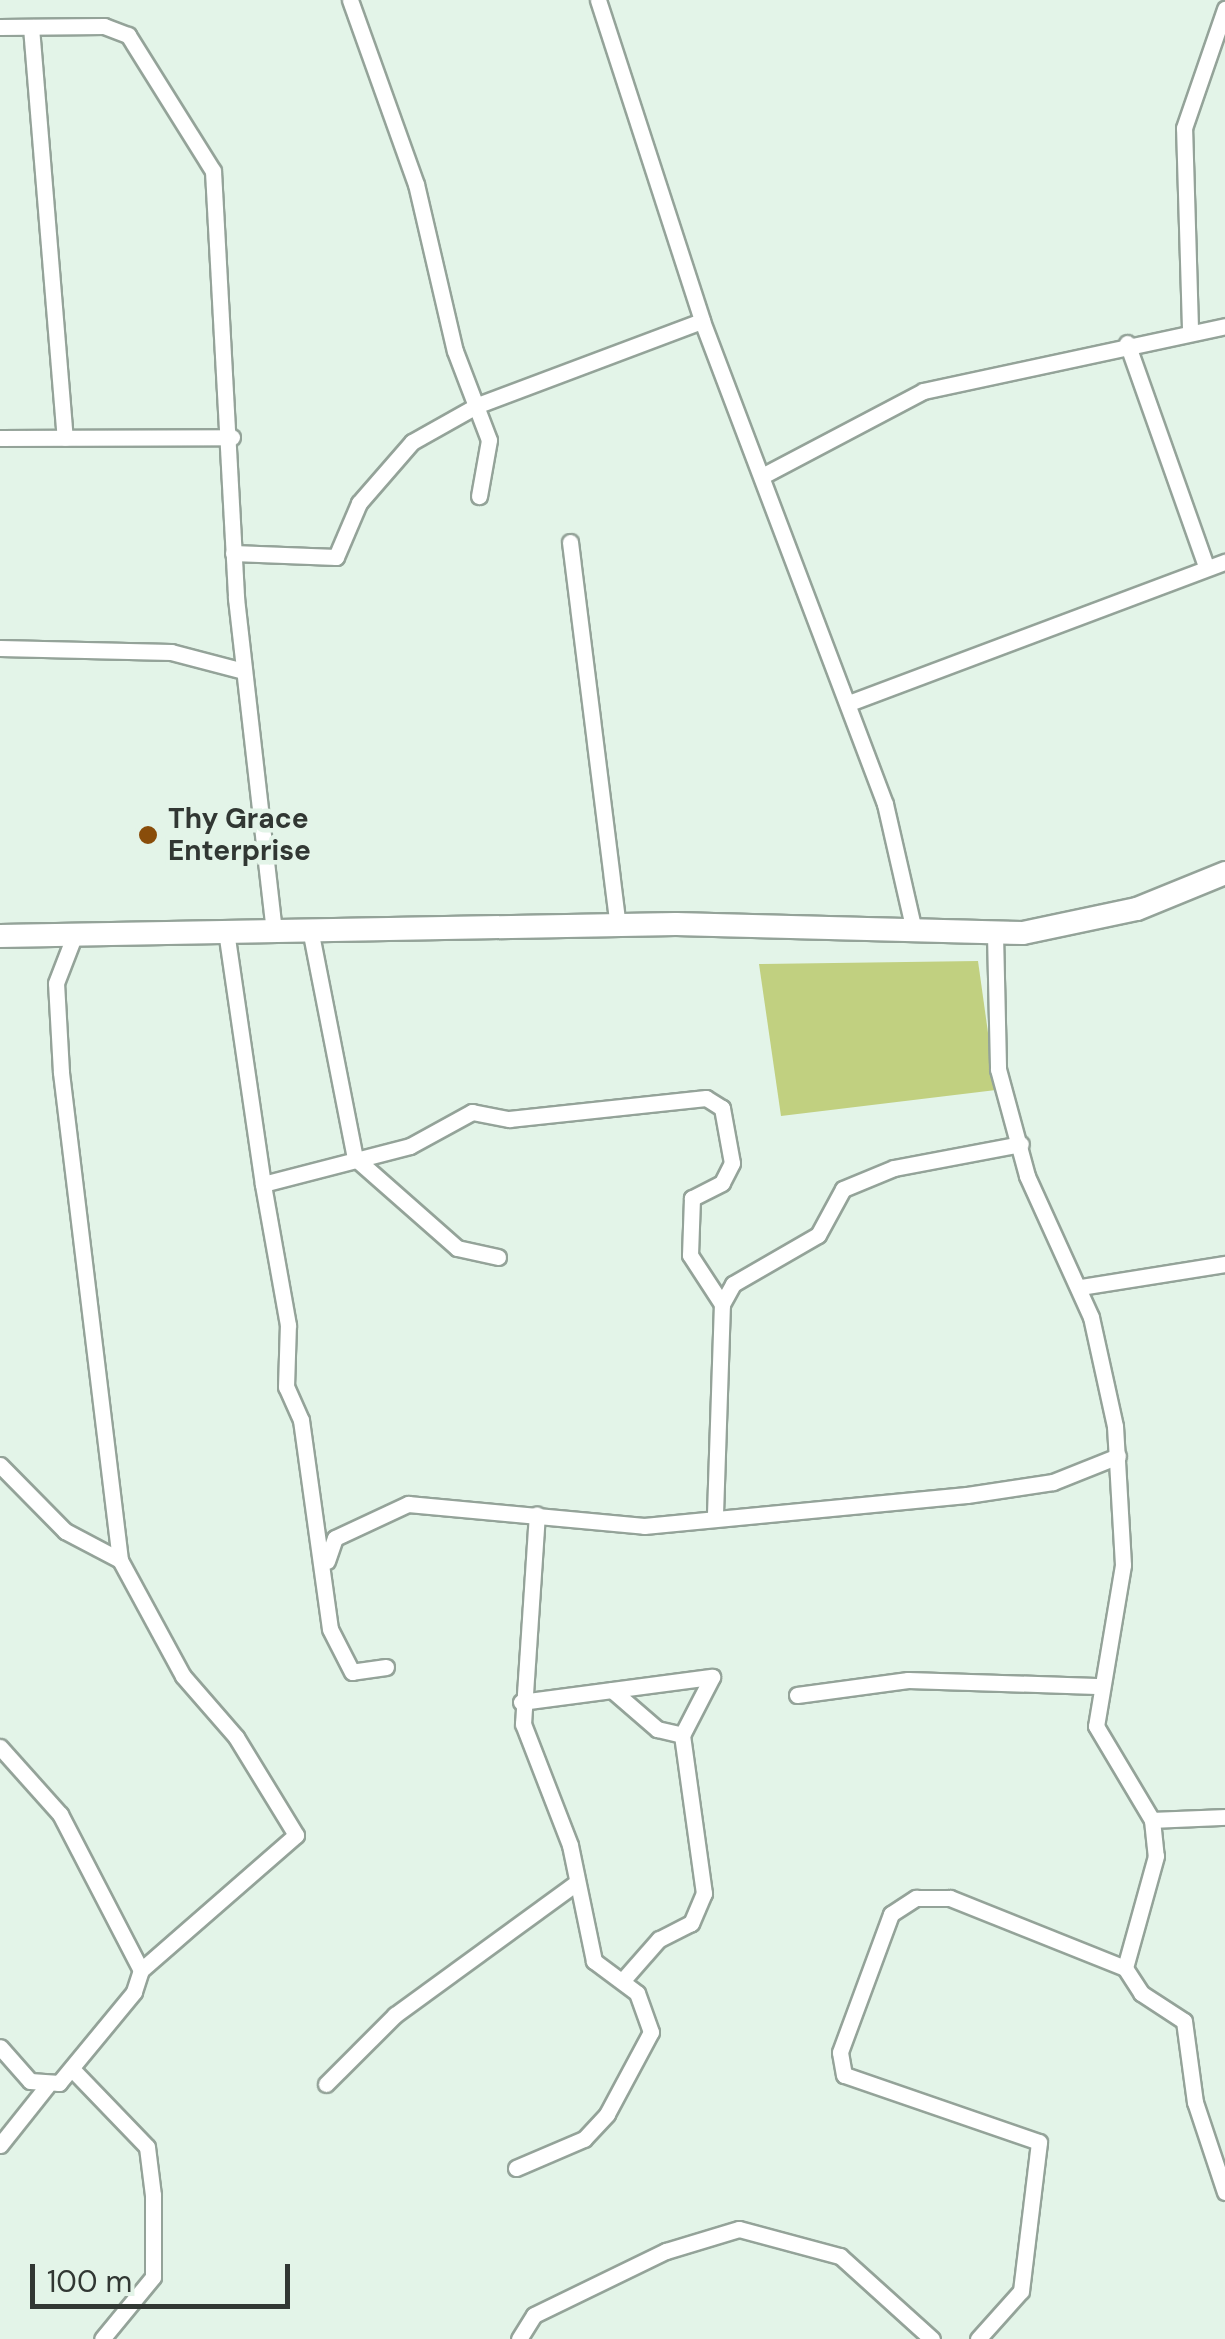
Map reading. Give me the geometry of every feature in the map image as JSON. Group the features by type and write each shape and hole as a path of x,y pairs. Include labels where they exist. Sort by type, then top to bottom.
{"street":[{"path":"350,0 416,184 455,350 478,405 490,452 479,496"},
{"path":"598,0 702,321 849,703 908,878 914,931"},
{"path":"1190,328 1184,128 1225,9"},
{"path":"0,27 128,34 214,171 232,436 234,553 274,930"},
{"path":"31,27 66,438"},
{"path":"234,553 336,557 359,503 405,448 478,405 702,321"},
{"path":"764,475 924,391 1190,328 1225,326"},
{"path":"1127,343 1206,566"},
{"path":"0,438 232,436"},
{"path":"570,542 618,924"},
{"path":"849,703 1225,562"},
{"path":"0,648 171,652 244,672"},
{"path":"0,936 618,924 996,934 1107,918 1225,873"},
{"path":"310,930 356,1158 457,1248 498,1257"},
{"path":"226,931 288,1325 286,1387 301,1420 341,1659 352,1672 386,1667"},
{"path":"0,2144 47,2086 72,2069 134,1992 141,1970 296,1836 236,1737 183,1676 120,1560 60,1059 56,983 75,934"},
{"path":"996,934 994,1045 1021,1144 1081,1287 1110,1385 1123,1564 1096,1686 1096,1726 1152,1820 1156,1856 1124,1968"},
{"path":"263,1184 426,1140 472,1112 510,1119 716,1102 732,1164 722,1183 692,1198 690,1255 722,1304"},
{"path":"716,1514 722,1304 733,1284 818,1235 843,1189 894,1168 1021,1144"},
{"path":"1081,1287 1225,1264"},
{"path":"324,1570 334,1538 408,1504 644,1526 716,1514 967,1494 1053,1482 1118,1456"},
{"path":"0,1466 88,1549 120,1560"},
{"path":"516,2168 584,2139 640,2060 651,2032 623,1980 594,1961 576,1883 521,1702 537,1514"},
{"path":"521,1702 706,1673 712,1684 682,1735 704,1893 692,1923 659,1939 623,1980"},
{"path":"797,1695 908,1680 1096,1686"},
{"path":"612,1690 657,1729 682,1735"},
{"path":"0,1747 60,1814 141,1970"},
{"path":"1152,1820 1225,1817"},
{"path":"326,2084 449,1972 576,1883"},
{"path":"978,2339 1022,2291 1039,2142 844,2075 840,2052 891,1914 916,1898 950,1898 1124,1968 1140,1994 1184,2021 1195,2102 1225,2192"},
{"path":"0,2047 47,2086"},
{"path":"72,2069 147,2147 153,2195 154,2278 102,2339"},
{"path":"520,2339 534,2315 666,2250 739,2229 840,2256 932,2339"}],"green space":[{"path":"978,961 996,1090 781,1116 759,964"}],"place":[{"name":"Thy Grace Enterprise","path":"148,835"}]}
